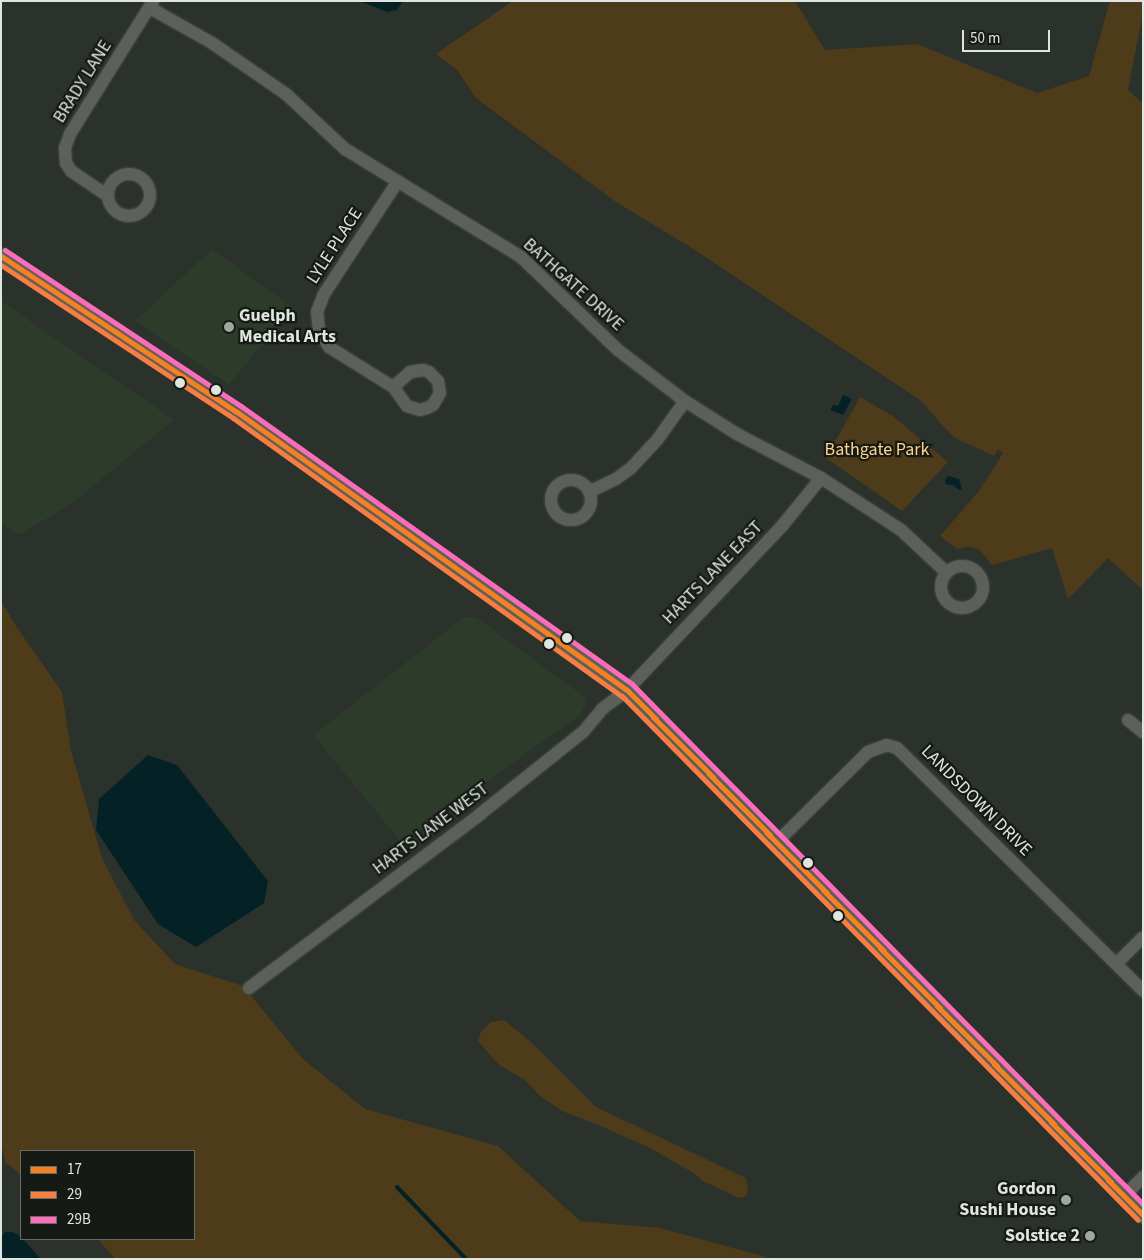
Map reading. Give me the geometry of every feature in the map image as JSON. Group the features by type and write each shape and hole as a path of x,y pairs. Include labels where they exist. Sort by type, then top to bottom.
{"main road":[{"path":"1,256 236,412 626,690 1143,1215"}],"street":[{"name":"BATHGATE DRIVE","path":"151,5 212,43 286,94 345,149 521,257 618,350 685,401 737,434 821,478 901,530 946,572"},
{"name":"BRADY LANE","path":"108,196 74,175 66,163 65,148 70,134 151,5"},
{"name":"LYLE PLACE","path":"393,387 329,346 319,330 317,312 324,294 398,181"},
{"path":"589,492 616,479 631,468 653,444 685,401"},
{"name":"HARTS LANE EAST","path":"626,690 782,526 821,478"},
{"name":"HARTS LANE WEST","path":"249,988 479,815 583,732 602,709 626,690"},
{"path":"1128,720 1143,732"},
{"name":"LANDSDOWN DRIVE","path":"777,842 868,752 887,744 903,753 1143,991"},
{"path":"1116,964 1143,937"},
{"path":"1124,1196 1143,1177"}],"shaded area":[{"path":"212,249 292,307 229,385 135,321"},
{"path":"1,301 174,420 71,504 19,535 1,523"},
{"path":"464,617 476,617 585,697 585,704 581,714 402,843 313,735"}],"green space":[{"path":"513,1 795,1 825,50 917,44 1037,93 1089,76 1110,1 1143,1 1143,12 1128,90 1143,104 1143,590 1108,558 1068,599 1052,548 992,565 979,549 968,547 957,549 940,536 979,491 1003,453 998,449 994,456 953,437 920,400 695,250 616,202 476,98 457,70 436,54"},
{"name":"Bathgate Park","path":"860,397 893,416 948,462 902,511 826,458"},
{"path":"1,601 62,692 71,751 102,858 134,920 175,964 243,986 303,1059 365,1109 498,1146 580,1221 660,1228 773,1259 115,1259 99,1240 195,1240 195,1150 20,1150 20,1174 5,1162 1,1140"},
{"path":"504,1020 532,1043 596,1107 746,1178 748,1192 744,1197 739,1198 703,1181 695,1174 650,1148 562,1111 539,1095 525,1080 499,1065 478,1041 481,1032 491,1022"}],"water":[{"path":"359,1 403,1 397,10 388,12"},
{"path":"843,395 852,399 843,415 830,410 833,405 838,406"},
{"path":"948,476 959,479 962,489 959,490 953,485 946,484 945,480"},
{"path":"148,755 177,765 268,881 264,903 196,947 158,924 96,830 99,799"},
{"path":"5,1232 12,1232 20,1236 20,1240 24,1240 41,1259 1,1259 1,1237"}],"waterway":[{"path":"397,1187 466,1259"}],"transit line":[{"name":"29B","path":"5,250 241,406 632,684 1143,1204"},
{"name":"17","path":"1,256 237,412 627,690 1143,1215"},
{"name":"29","path":"1,265 233,418 622,696 1138,1220"}],"place":[{"name":"Guelph Medical Arts","path":"229,327"},
{"name":"Gordon Sushi House","path":"1066,1200"},
{"name":"Solstice 2","path":"1090,1236"}]}
